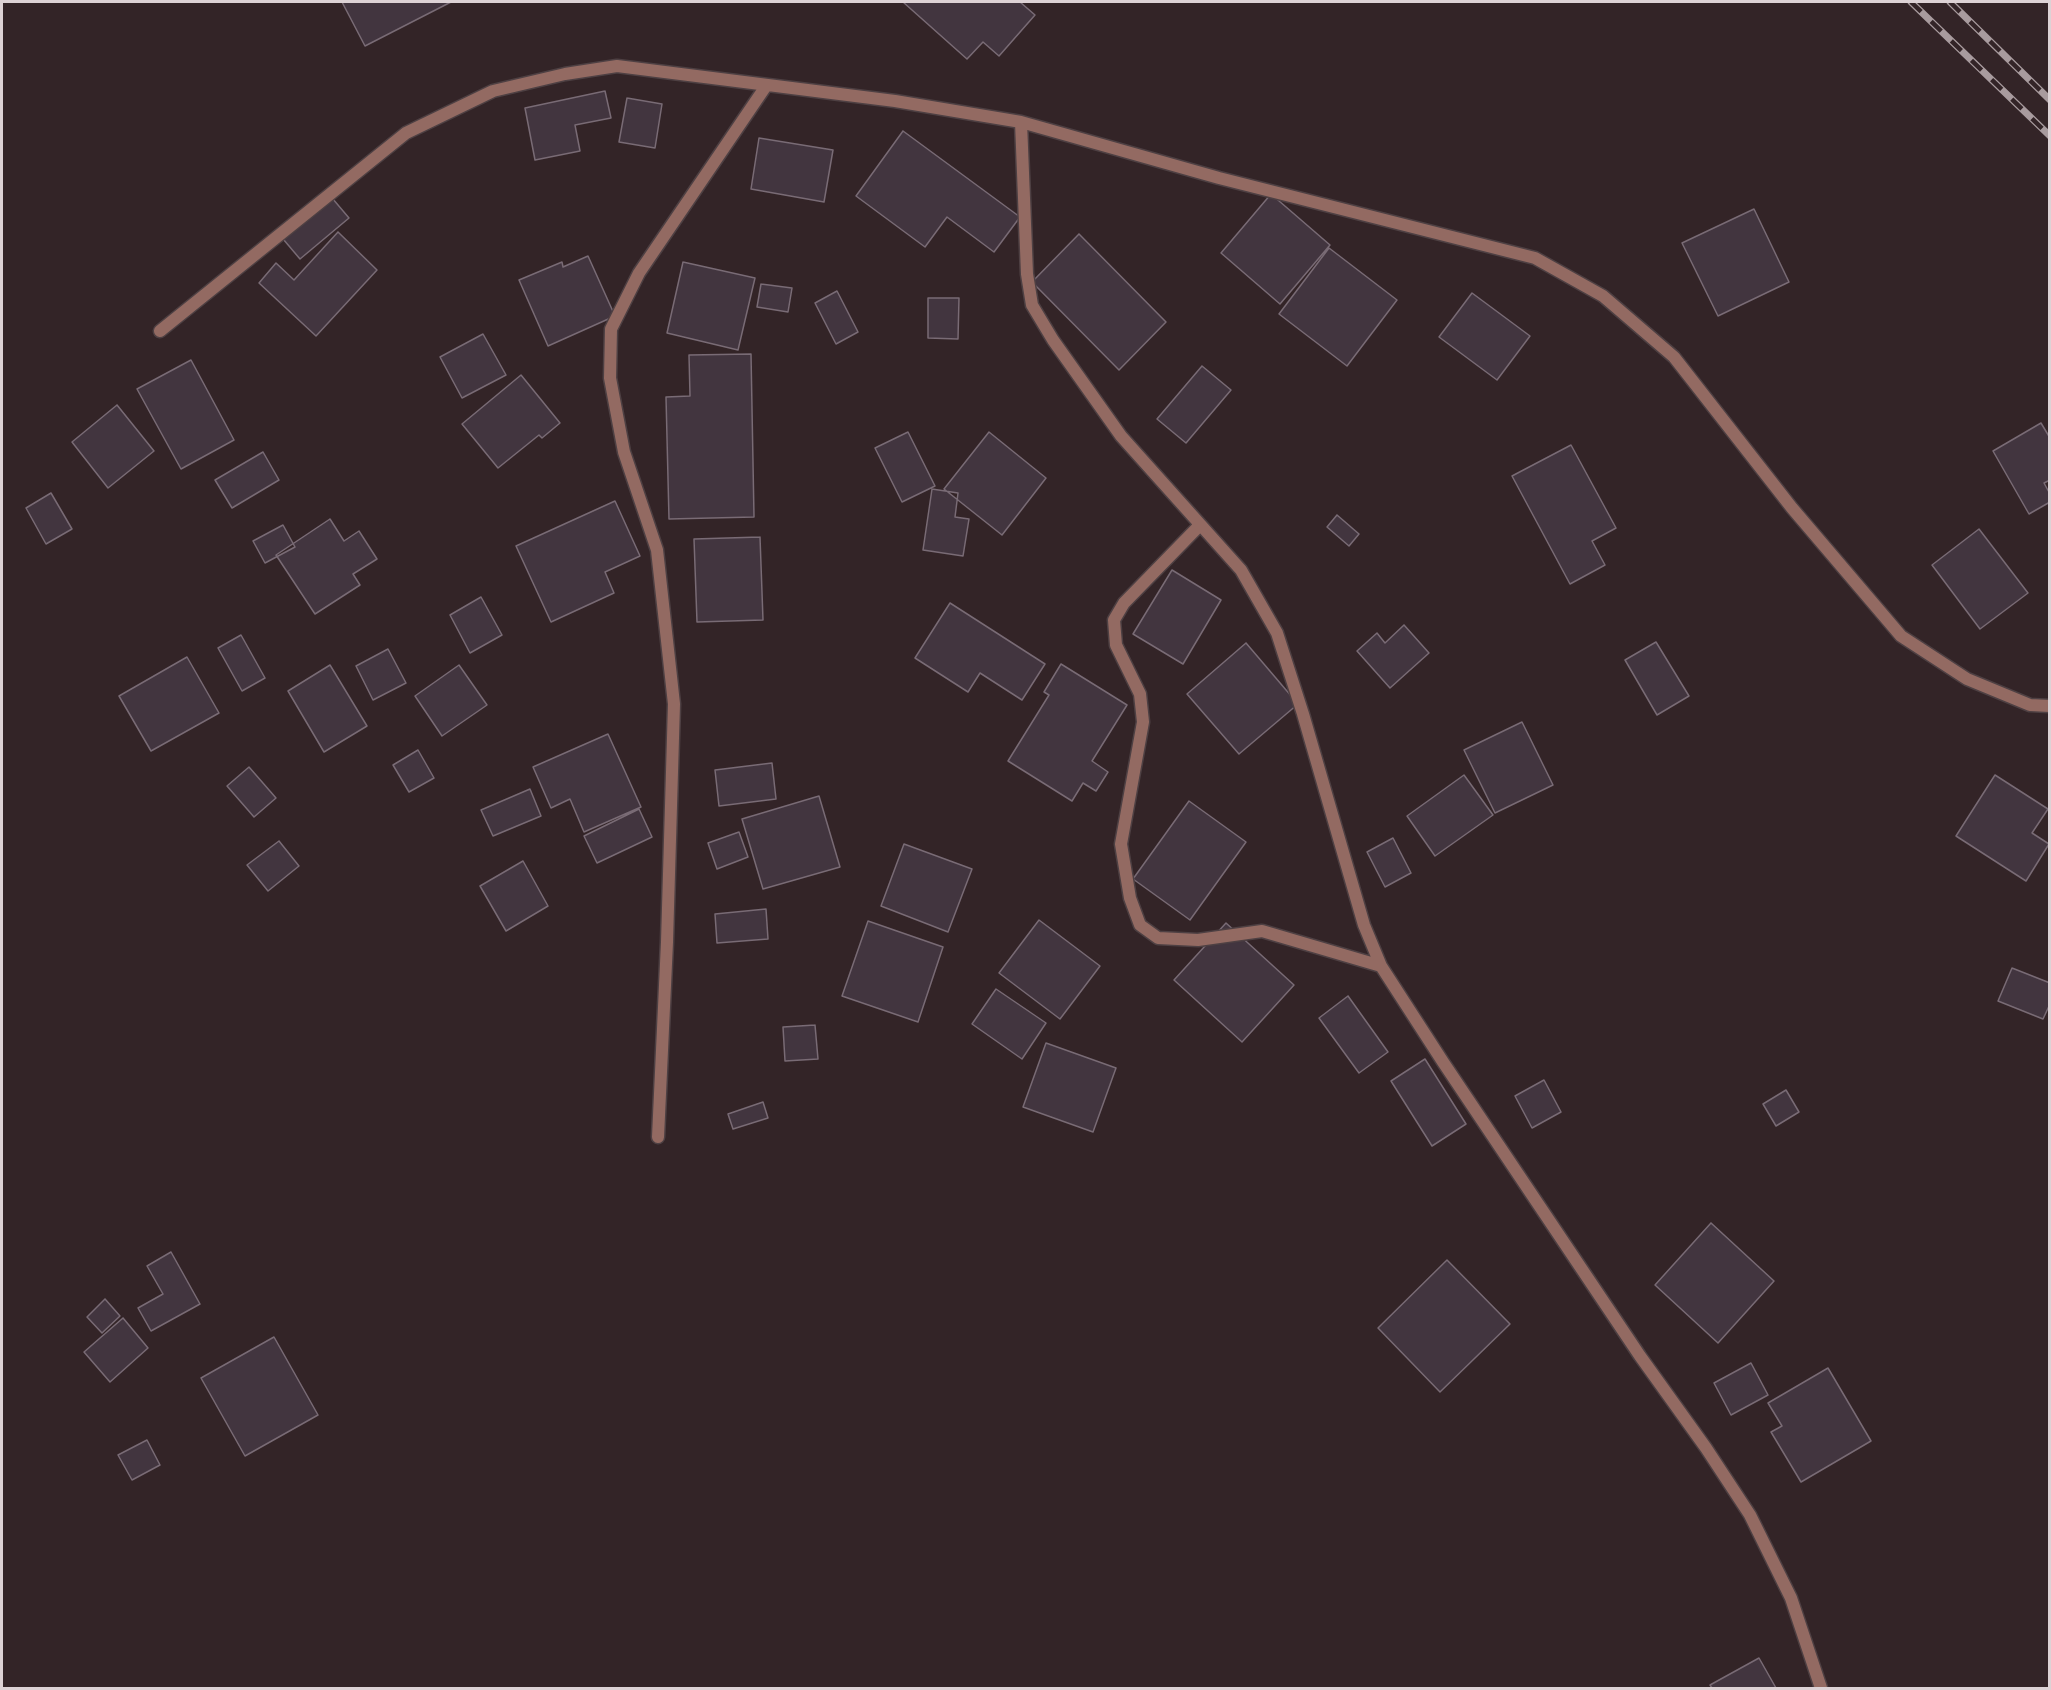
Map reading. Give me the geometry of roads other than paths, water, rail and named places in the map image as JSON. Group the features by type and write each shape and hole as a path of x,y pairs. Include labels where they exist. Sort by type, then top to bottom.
{"street":[{"path":"160,331 406,133 493,91 565,74 617,66 895,101 1021,122 1219,178 1535,258 1603,296 1674,357 1792,508 1901,636 1967,679 2030,705 2049,706"},
{"path":"658,1137 674,704 657,550 624,452 610,378 611,329 639,273 766,86"},
{"path":"1021,122 1027,274 1032,305 1053,340 1121,436 1241,570 1277,633 1364,925 1382,966 1443,1062 1640,1356 1706,1448 1750,1515 1791,1598 1821,1689"},
{"path":"1200,525 1124,603 1114,620 1116,645 1140,694 1143,722 1120,844 1130,898 1140,925 1158,938 1198,940 1263,931 1382,966"}],"railway":[{"path":"1911,2 2050,136"},
{"path":"1950,2 2050,100"}]}
